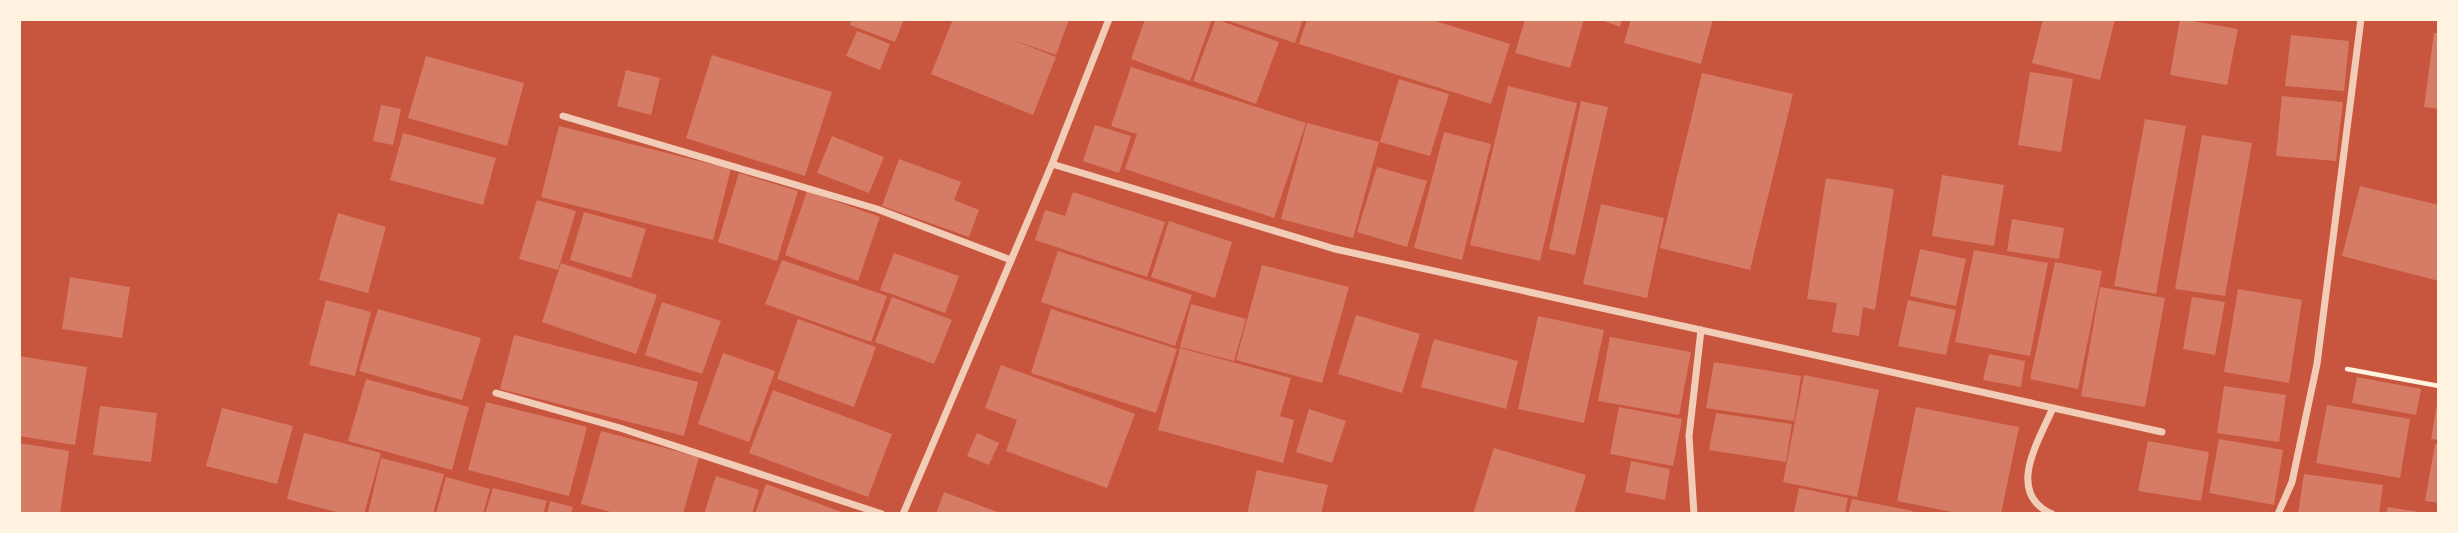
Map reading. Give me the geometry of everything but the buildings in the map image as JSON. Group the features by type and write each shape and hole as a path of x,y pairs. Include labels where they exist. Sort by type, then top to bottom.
{"street":[{"path":"903,514 1052,164 1109,19"},
{"path":"2277,514 2292,482 2317,363 2361,19"},
{"path":"563,116 877,209 1011,260"},
{"path":"1052,164 1335,249 2052,410 2162,432"},
{"path":"1694,514 1689,436 1701,330"},
{"path":"496,393 620,428 882,514"},
{"path":"2052,410 2027,468 2029,493 2037,507 2053,514"}],"path":[{"path":"2317,363 2439,386"}]}
